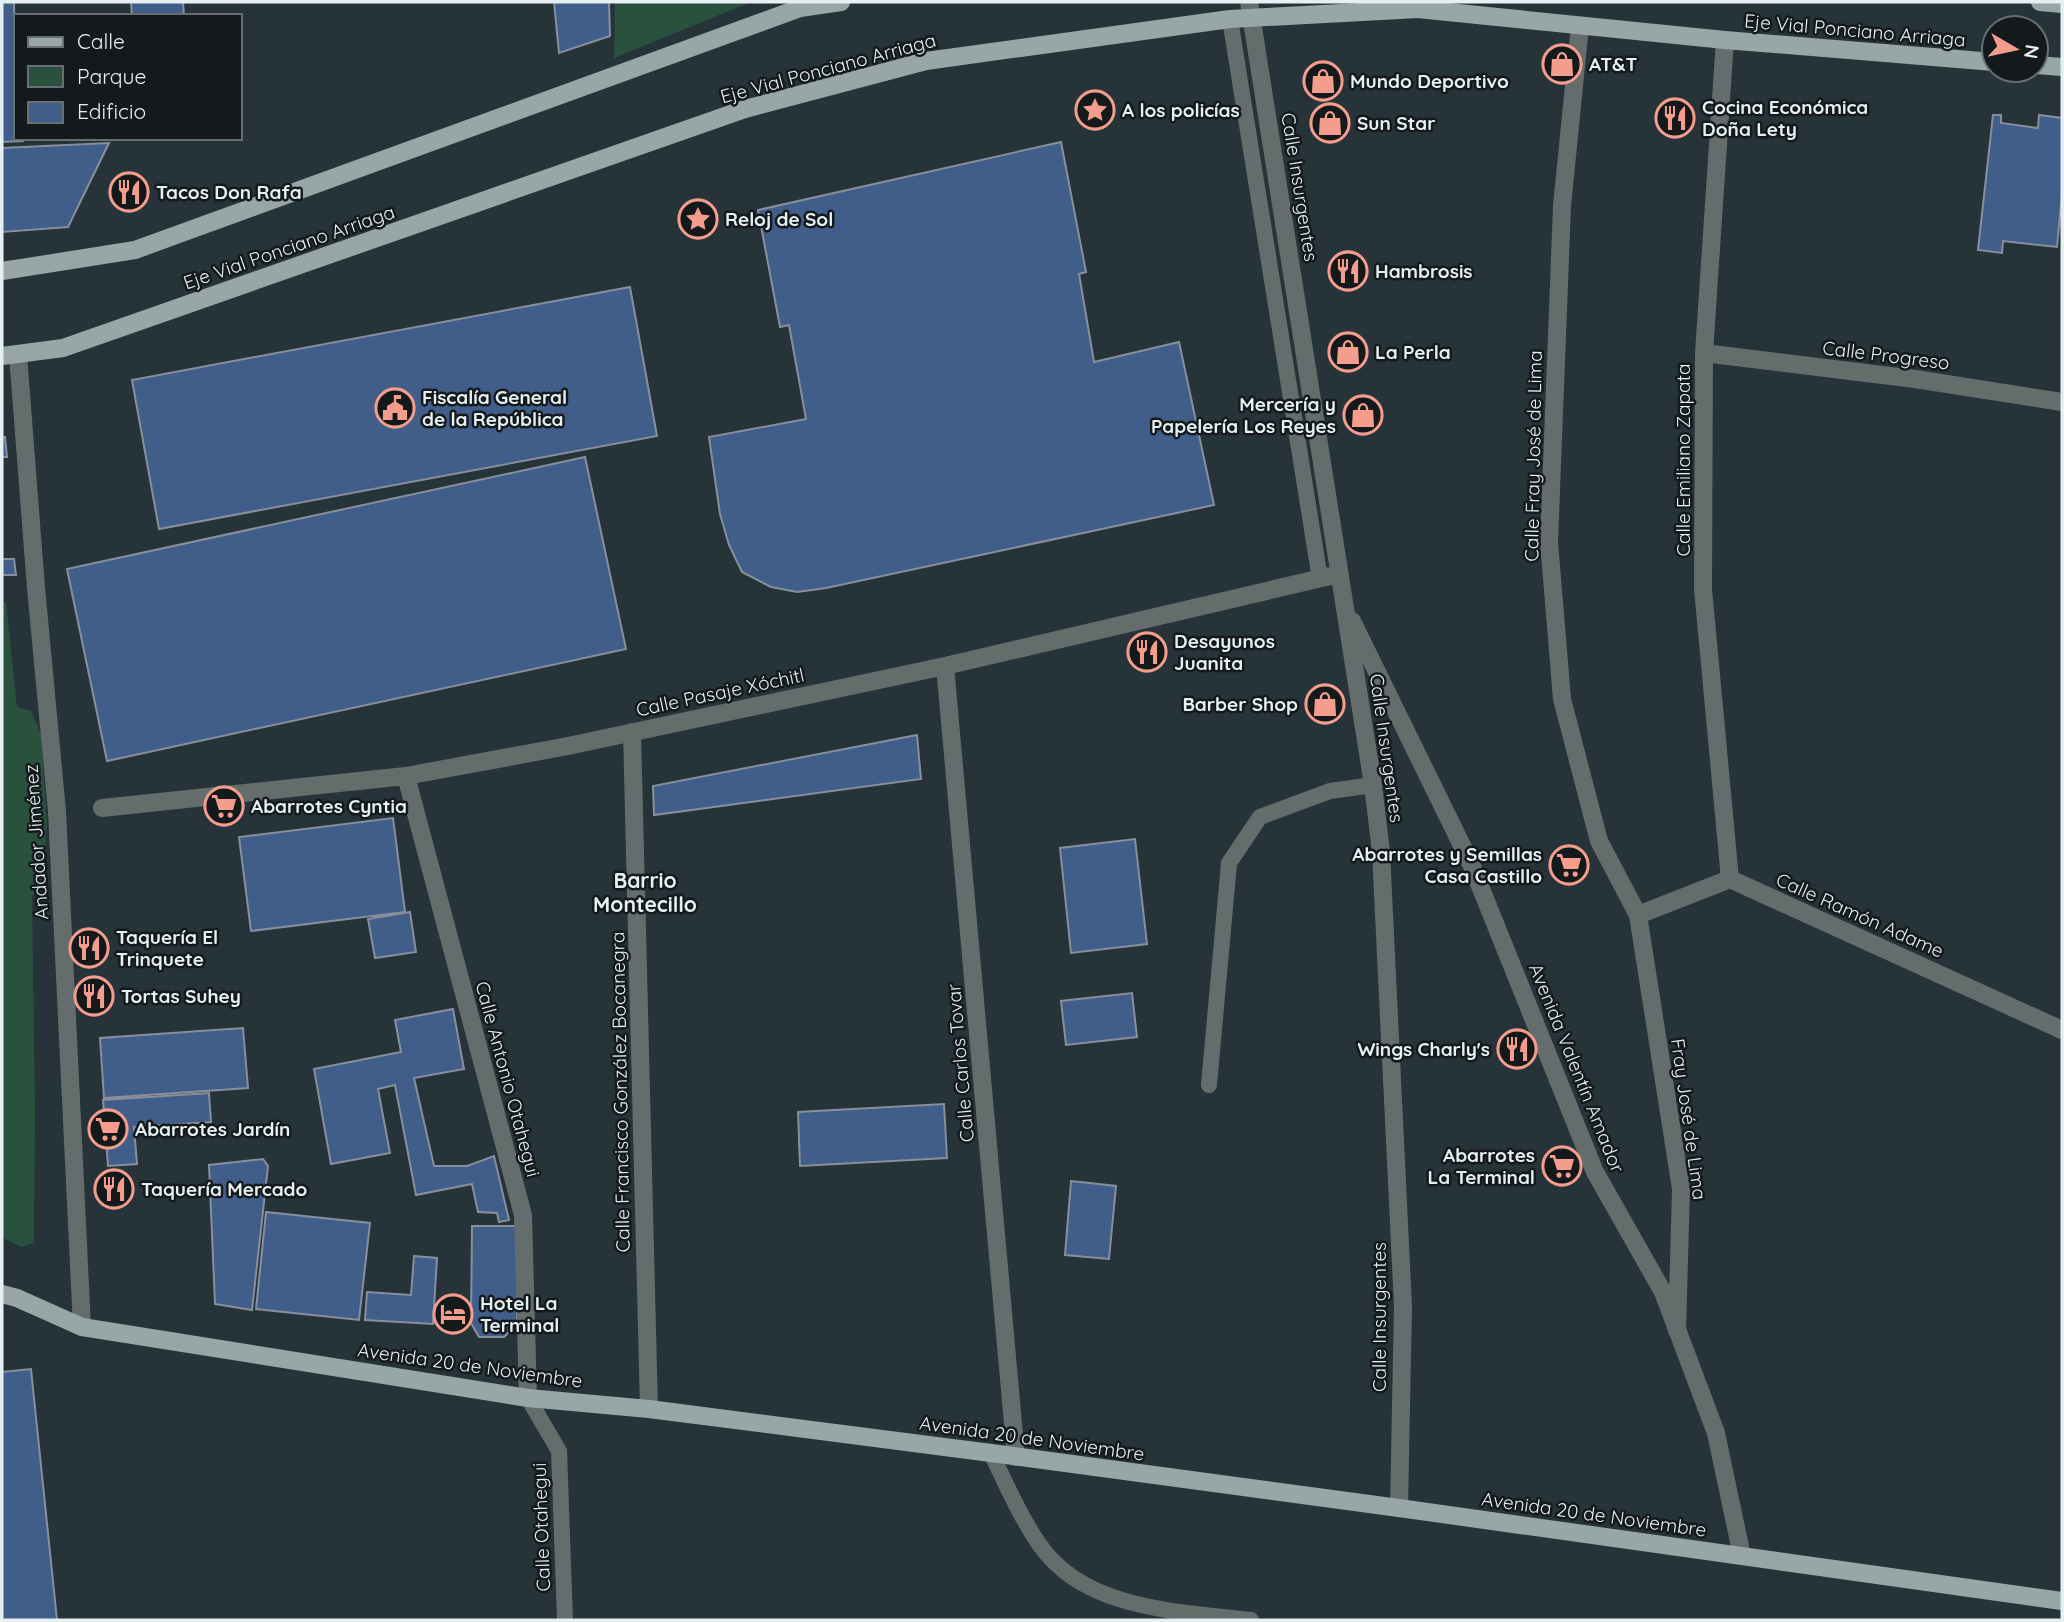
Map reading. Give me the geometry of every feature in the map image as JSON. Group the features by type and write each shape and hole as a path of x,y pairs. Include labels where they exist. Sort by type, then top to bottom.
{"main road":[{"path":"2,271 135,250 800,8 841,2"},
{"path":"2040,2 2062,4"},
{"name":"Eje Vial Ponciano Arriaga","path":"10,356 63,348 745,109 926,61 1230,19 1251,10 1418,9 1725,40 1980,61"},
{"name":"Avenida 20 de Noviembre","path":"2,1294 82,1327 528,1398 649,1409 991,1453 2062,1601"}],"street":[{"name":"Calle Insurgentes","path":"1251,10 1373,785 1381,852 1403,1306 1399,1508"},
{"name":"Calle Fray José de Lima","path":"1580,26 1562,206 1549,542 1562,699 1599,841 1638,915"},
{"name":"Calle Emiliano Zapata","path":"1725,40 1704,354 1703,589 1730,879"},
{"name":"Calle Progreso","path":"1704,354 1915,379 2062,402"},
{"name":"Andador Jiménez","path":"10,356 36,587 57,811 82,1327"},
{"name":"Calle Pasaje Xóchitl","path":"102,808 406,776 946,666 1339,574"},
{"name":"Avenida Valentín Amador","path":"1344,606 1472,866 1595,1172 1663,1292 1716,1433 1742,1556"},
{"name":"Calle Carlos Tovar","path":"946,666 1016,1457"},
{"name":"Calle Francisco González Bocanegra","path":"632,732 649,1409"},
{"name":"Calle Antonio Otahegui","path":"406,776 523,1215 528,1398"},
{"path":"1638,915 1730,879"},
{"name":"Calle Ramón Adame","path":"1730,879 2062,1030"},
{"name":"Fray José de Lima","path":"1638,915 1681,1189 1677,1331"}],"lane":[{"path":"1230,19 1320,579"},
{"path":"1209,1085 1228,863 1260,817 1330,791 1373,785"},
{"name":"Calle Otahegui","path":"528,1398 559,1451 565,1620"},
{"path":"991,1453 1040,1546 1061,1567 1085,1585 1108,1597 1132,1604 1251,1620"}],"green space":[{"path":"615,2 751,2 614,58"},
{"path":"6,602 17,707 31,711 41,734 47,823 43,876 32,897 34,1243 21,1247 2,1237 2,603"}],"building":[{"path":"2,2 14,2 14,140 23,141 2,142"},
{"path":"131,2 183,2 184,14 132,14"},
{"path":"554,2 609,2 610,36 559,53"},
{"path":"1993,115 2001,115 2001,123 2038,128 2039,115 2062,118 2062,194 2057,247 2003,241 2002,253 1978,250"},
{"path":"1061,142 1086,272 1079,274 1094,362 1179,342 1214,505 826,588 797,592 771,587 742,572 729,545 720,514 709,437 806,419 789,325 780,327 758,210"},
{"path":"109,143 68,227 2,232 2,148"},
{"name":"Fiscalía General de la República","path":"630,287 657,436 159,529 132,380"},
{"path":"2,437 5,437 7,457 2,457"},
{"path":"585,457 626,649 107,761 67,569"},
{"path":"2,559 14,559 16,575 2,575"},
{"path":"917,735 921,779 654,815 653,786"},
{"path":"393,818 405,912 251,931 239,837"},
{"path":"1135,839 1147,944 1071,953 1060,848"},
{"path":"410,912 416,952 375,958 368,919"},
{"path":"1132,993 1137,1037 1066,1045 1061,1001"},
{"path":"453,1009 464,1069 414,1078 434,1166 467,1166 494,1156 509,1220 499,1222 497,1213 478,1212 472,1184 416,1195 395,1085 378,1089 390,1153 331,1164 314,1069 401,1052 395,1020"},
{"path":"243,1028 248,1088 104,1098 100,1038"},
{"path":"209,1093 211,1122 134,1127 137,1164 108,1166 103,1100"},
{"path":"944,1104 947,1158 800,1166 798,1112"},
{"path":"263,1159 268,1166 252,1310 215,1304 209,1165"},
{"path":"1071,1181 1116,1186 1109,1259 1065,1255"},
{"path":"266,1212 370,1223 359,1320 256,1309"},
{"path":"472,1226 518,1226 517,1324 504,1337 479,1337 471,1323"},
{"path":"414,1256 437,1258 433,1324 365,1320 367,1292 411,1295"},
{"path":"31,1369 57,1620 2,1620 2,1372"}],"place":[{"name":"AT&T","path":"1562,64"},
{"name":"Mundo Deportivo","path":"1323,81"},
{"name":"A los policías","path":"1095,110"},
{"name":"Cocina Económica Doña Lety","path":"1675,118"},
{"name":"Sun Star","path":"1330,123"},
{"name":"Tacos Don Rafa","path":"129,192"},
{"name":"Reloj de Sol","path":"698,219"},
{"name":"Hambrosis","path":"1348,271"},
{"name":"La Perla","path":"1348,352"},
{"name":"Fiscalía General de la República","path":"395,408"},
{"name":"Mercería y Papelería Los Reyes","path":"1363,415"},
{"name":"Desayunos Juanita","path":"1147,652"},
{"name":"Barber Shop","path":"1325,704"},
{"name":"Abarrotes Cyntia","path":"224,806"},
{"name":"Abarrotes y Semillas Casa Castillo","path":"1569,865"},
{"name":"Taquería El Trinquete","path":"89,948"},
{"name":"Tortas Suhey","path":"94,996"},
{"name":"Wings Charly's","path":"1517,1049"},
{"name":"Abarrotes Jardín","path":"108,1129"},
{"name":"Abarrotes La Terminal","path":"1562,1166"},
{"name":"Taquería Mercado","path":"114,1189"},
{"name":"Hotel La Terminal","path":"453,1314"}],"district":[{"name":"Barrio Montecillo","path":"645,892"}]}
